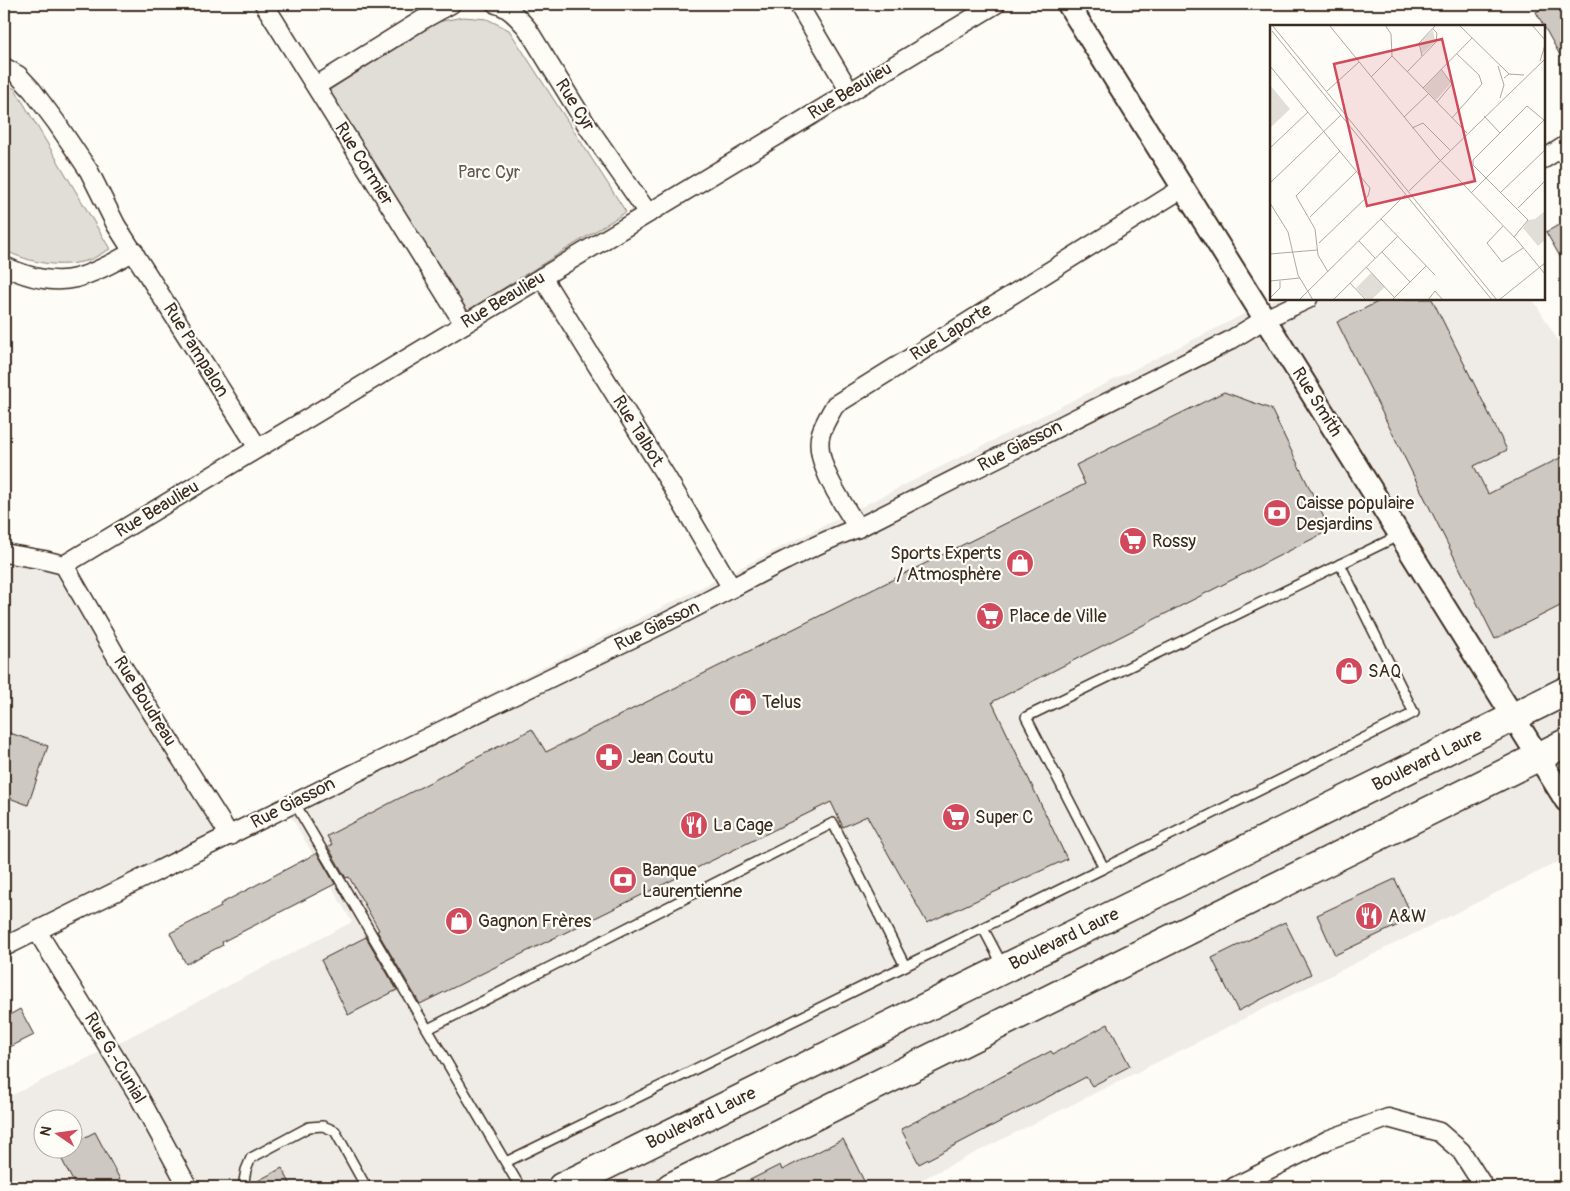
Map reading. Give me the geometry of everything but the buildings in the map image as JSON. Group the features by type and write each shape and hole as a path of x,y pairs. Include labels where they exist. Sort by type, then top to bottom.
{"highway":[{"name":"Boulevard Laure","path":"562,1187 1566,691"},
{"path":"671,1187 1566,742"}],"street":[{"name":"Rue Cormier","path":"264,4 464,324"},
{"path":"316,86 451,4"},
{"name":"Rue Cyr","path":"496,4 503,6 515,15 527,28 588,128 648,213"},
{"path":"798,4 850,92"},
{"name":"Rue Beaulieu","path":"64,565 996,4"},
{"name":"Rue Smith","path":"1068,4 1566,801"},
{"name":"Rue Pampalon","path":"4,67 18,75 32,90 89,171 116,225 258,448"},
{"path":"1545,158 1566,145"},
{"name":"Rue Laporte","path":"858,528 827,476 821,453 820,435 835,405 1183,188"},
{"path":"4,266 23,275 61,280 77,278 134,251"},
{"name":"Rue Talbot","path":"542,277 667,478 731,587"},
{"name":"Rue Giasson","path":"4,947 493,704 680,616 731,587 838,535 858,528 1229,341 1265,319 1306,300"},
{"path":"4,553 64,565"},
{"name":"Rue Boudreau","path":"64,565 120,661 230,836"},
{"name":"Rue G.-Cunial","path":"37,931 138,1095 188,1187"},
{"path":"1234,1187 1330,1138 1388,1118 1439,1132 1461,1151 1484,1187"}],"lane":[{"path":"1104,868 1026,717 1400,535"},
{"path":"506,1162 983,928 1414,713 1340,564"},
{"path":"294,802 520,1187"},
{"path":"428,1028 833,823 905,966"},
{"path":"983,928 1004,968"},
{"path":"243,1187 246,1170 252,1158 309,1128 323,1126 334,1131 366,1187"}],"shaded area":[{"path":"1272,300 1534,300 1566,354 1566,858 907,1187 4,1187 4,1099 106,1049 352,922 281,799"},
{"path":"4,563 61,573 220,834 4,939"}],"green space":[{"name":"Parc Cyr","path":"463,17 487,19 509,30 626,212 467,311 328,91 437,22"},
{"path":"4,83 15,89 110,249 89,260 67,264 35,261 4,250"}],"place":[{"name":"Caisse populaire Desjardins","path":"1277,513"},
{"name":"Rossy","path":"1133,541"},
{"name":"Sports Experts / Atmosphère","path":"1020,563"},
{"name":"Place de Ville","path":"990,616"},
{"name":"SAQ","path":"1349,671"},
{"name":"Telus","path":"743,702"},
{"name":"Jean Coutu","path":"609,757"},
{"name":"Super C","path":"956,817"},
{"name":"La Cage","path":"694,825"},
{"name":"Banque Laurentienne","path":"623,880"},
{"name":"A&W","path":"1369,916"},
{"name":"Gagnon Frères","path":"459,921"}]}
